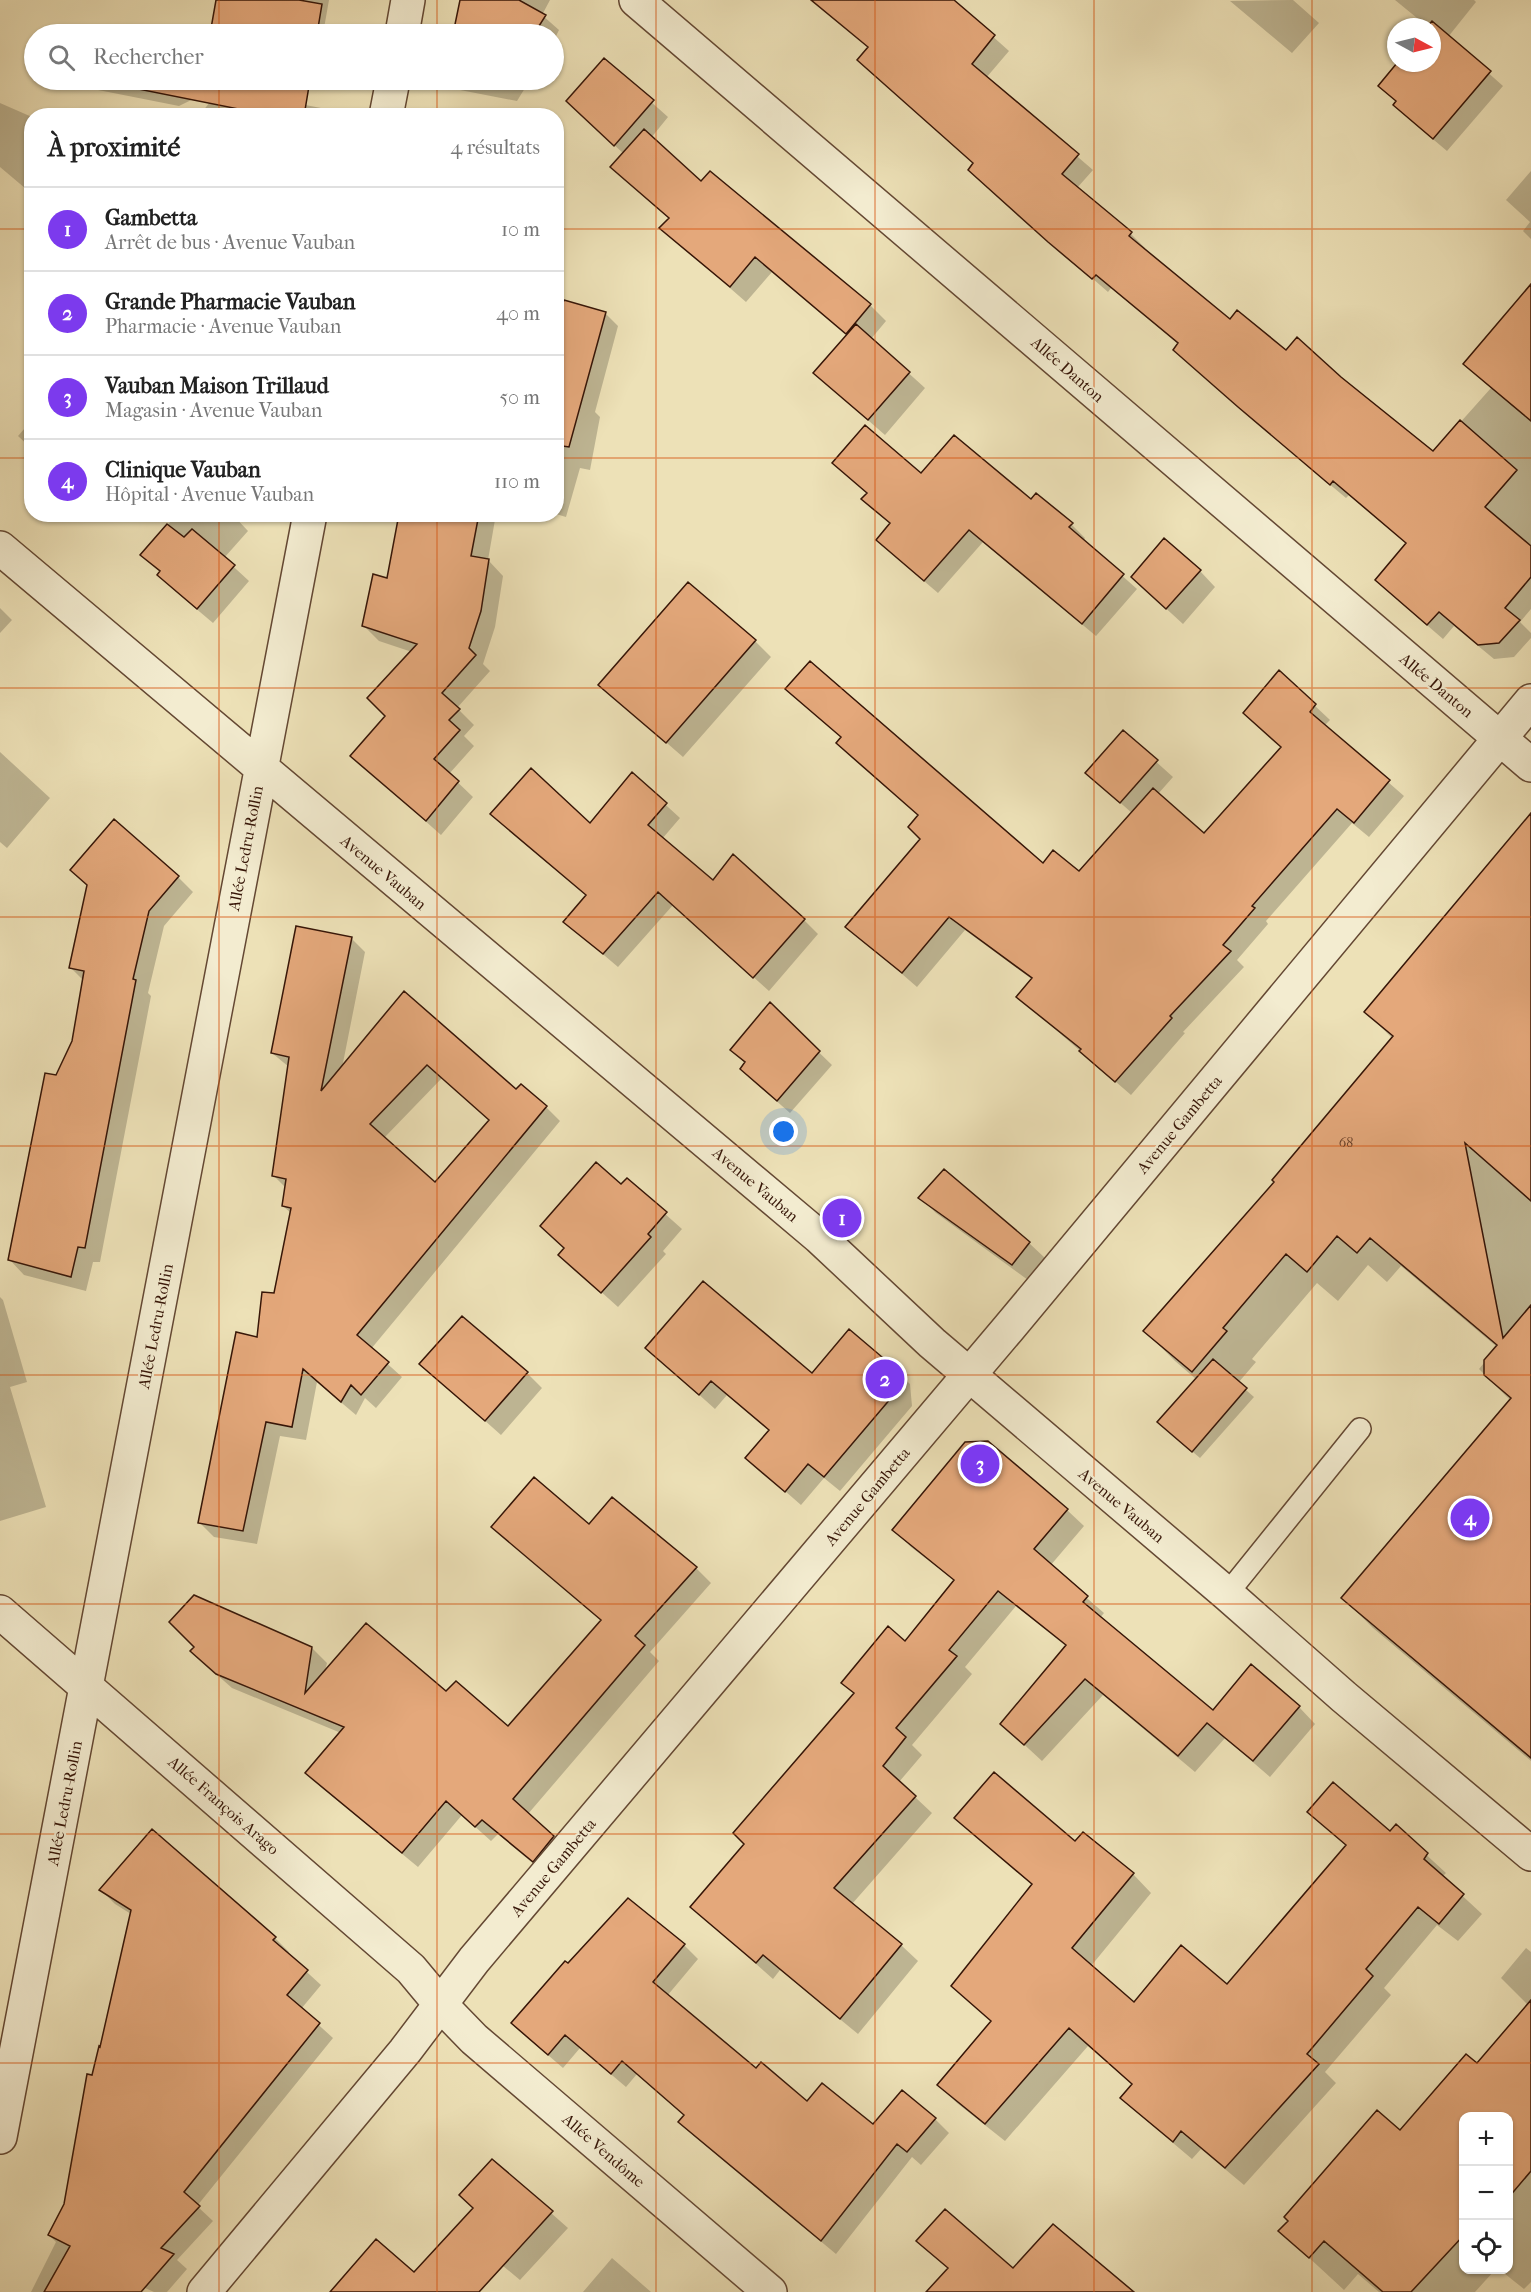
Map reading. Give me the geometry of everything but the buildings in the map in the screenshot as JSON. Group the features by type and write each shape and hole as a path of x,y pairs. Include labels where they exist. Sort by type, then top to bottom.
{"street":[{"path":"404,24 408,0"},
{"name":"Allée Danton","path":"636,0 1531,765"},
{"path":"388,108 391,90"},
{"name":"Allée Ledru-Rollin","path":"0,2137 308,522"},
{"name":"Avenue Vauban","path":"0,549 819,1237 969,1375 1227,1594 1344,1697 1531,1854"},
{"name":"Avenue Gambetta","path":"204,2292 441,2005 474,1960 969,1375 1531,701"},
{"name":"Allée François Arago","path":"0,1612 411,1969 441,2005"},
{"name":"Allée Vendôme","path":"441,2005 474,2038 770,2292"}],"lane":[{"path":"1227,1594 1360,1429"}],"place":[{"name":"Gambetta","path":"842,1218"},
{"name":"Grande Pharmacie Vauban","path":"885,1379"},
{"name":"Vauban Maison Trillaud","path":"980,1464"},
{"name":"Clinique Vauban","path":"1470,1518"}]}
